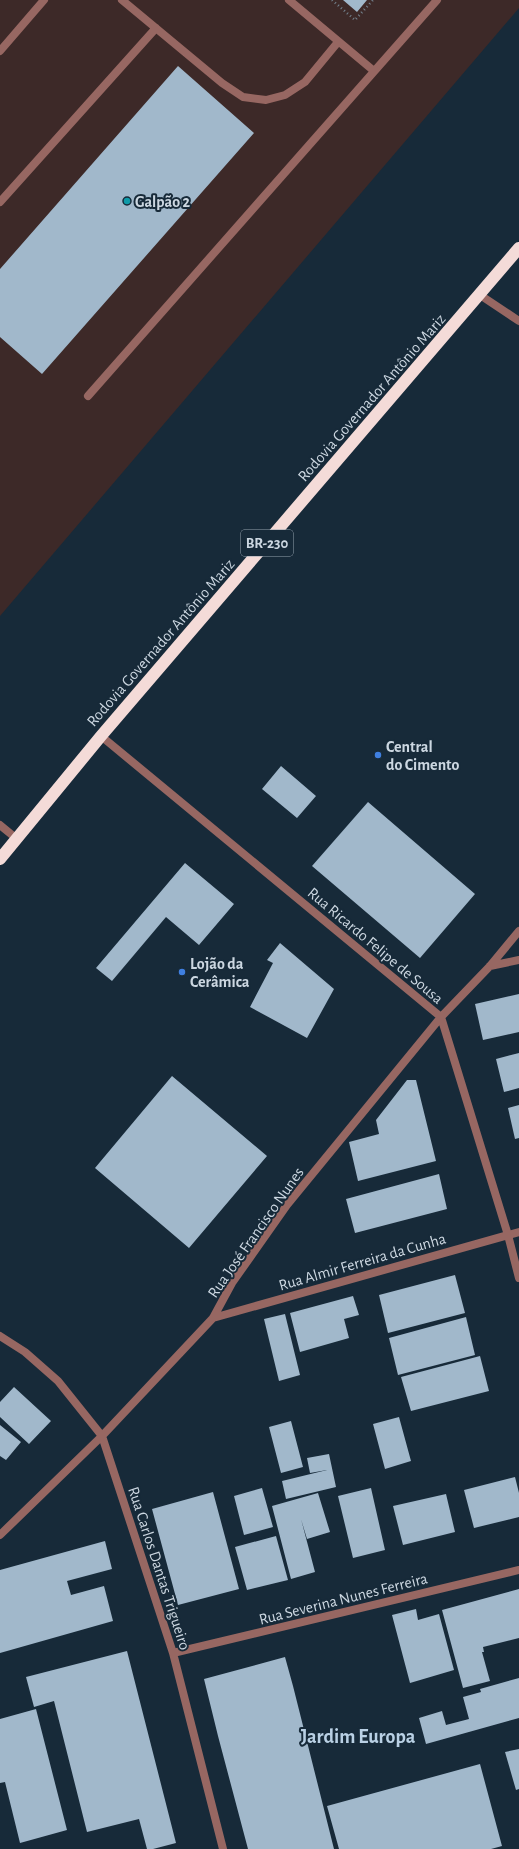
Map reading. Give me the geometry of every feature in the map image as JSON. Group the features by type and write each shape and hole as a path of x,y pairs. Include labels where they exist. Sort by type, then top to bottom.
{"highway":[{"name":"Rodovia Governador Antônio Mariz","path":"0,859 101,736 519,248"}],"street":[{"path":"0,51 44,0"},
{"path":"122,0 222,83 243,97 266,100 285,95 304,82 338,42"},
{"path":"289,0 374,71"},
{"path":"88,396 437,0"},
{"path":"0,202 156,28"},
{"path":"480,295 519,321"},
{"name":"Rua Ricardo Felipe de Sousa","path":"101,736 441,1017 508,1235 519,1278"},
{"path":"0,825 17,839"},
{"name":"Rua José Francisco Nunes","path":"0,1535 102,1436 213,1318 232,1283 287,1205 441,1017 490,966 519,931"},
{"path":"490,966 519,960"},
{"name":"Rua Almir Ferreira da Cunha","path":"213,1318 519,1232"},
{"name":"Rua Carlos Dantas Trigueiro","path":"0,1336 25,1352 58,1381 102,1436 173,1653 223,1849"},
{"name":"Rua Severina Nunes Ferreira","path":"173,1653 519,1570"}],"path":[{"path":"332,0 355,20 372,0"}],"shaded area":[{"path":"0,0 519,0 519,8 0,616"}],"building":[{"path":"343,0 367,0 357,12"},
{"name":"Galpão 2","path":"178,66 254,133 42,374 0,337 0,269"},
{"path":"281,766 316,796 297,818 262,789"},
{"path":"368,802 475,894 420,958 312,866"},
{"path":"185,863 234,904 199,945 166,917 112,981 96,968"},
{"path":"280,943 334,989 307,1038 250,1007 273,963 267,960"},
{"path":"519,994 519,1032 483,1040 475,1004"},
{"path":"519,1053 519,1088 504,1092 496,1059"},
{"path":"172,1076 267,1156 189,1248 95,1168"},
{"path":"407,1080 416,1080 436,1161 358,1181 349,1142 379,1134 376,1120"},
{"path":"519,1105 519,1138 515,1139 508,1108"},
{"path":"439,1174 447,1209 355,1233 346,1199"},
{"path":"455,1275 465,1313 388,1333 379,1295"},
{"path":"353,1296 359,1315 344,1319 349,1338 300,1352 290,1313"},
{"path":"285,1314 300,1375 279,1381 264,1319"},
{"path":"466,1317 475,1355 398,1375 389,1338"},
{"path":"480,1356 489,1391 411,1411 401,1377"},
{"path":"14,1387 51,1421 29,1444 0,1417 0,1402"},
{"path":"399,1417 411,1461 385,1469 373,1424"},
{"path":"291,1421 303,1467 281,1473 269,1427"},
{"path":"0,1425 21,1442 6,1460 0,1456"},
{"path":"329,1454 336,1487 286,1499 282,1481 327,1470 310,1473 307,1458"},
{"path":"515,1477 519,1493 519,1517 474,1528 464,1490"},
{"path":"262,1488 273,1527 244,1535 234,1496"},
{"path":"371,1488 385,1550 353,1558 338,1496"},
{"path":"213,1492 239,1589 178,1605 152,1509"},
{"path":"318,1493 330,1532 307,1539 301,1519 315,1572 291,1579 272,1506"},
{"path":"446,1494 455,1532 403,1545 393,1506"},
{"path":"276,1536 288,1580 247,1590 235,1547"},
{"path":"105,1541 112,1569 67,1581 71,1595 104,1586 113,1621 0,1653 0,1570"},
{"path":"519,1589 519,1638 483,1647 484,1652 482,1652 490,1681 463,1688 442,1610"},
{"path":"416,1609 418,1620 439,1614 454,1670 410,1683 392,1615"},
{"path":"127,1651 176,1843 153,1849 147,1849 139,1819 87,1832 54,1701 34,1707 26,1677"},
{"path":"285,1657 334,1849 248,1849 218,1736 204,1679"},
{"path":"519,1678 519,1718 426,1744 419,1718 442,1711 446,1725 469,1719 463,1697 481,1692 480,1689"},
{"path":"36,1709 67,1830 20,1843 5,1782 0,1783 0,1719"},
{"path":"519,1749 519,1789 516,1790 505,1752"},
{"path":"480,1764 502,1846 491,1849 339,1849 327,1806"}],"place":[{"name":"Galpão 2","path":"127,201"},
{"name":"Central do Cimento","path":"378,755"},
{"name":"Lojão da Cerâmica","path":"182,972"}],"district":[{"name":"Jardim Europa","path":"358,1736"}]}
